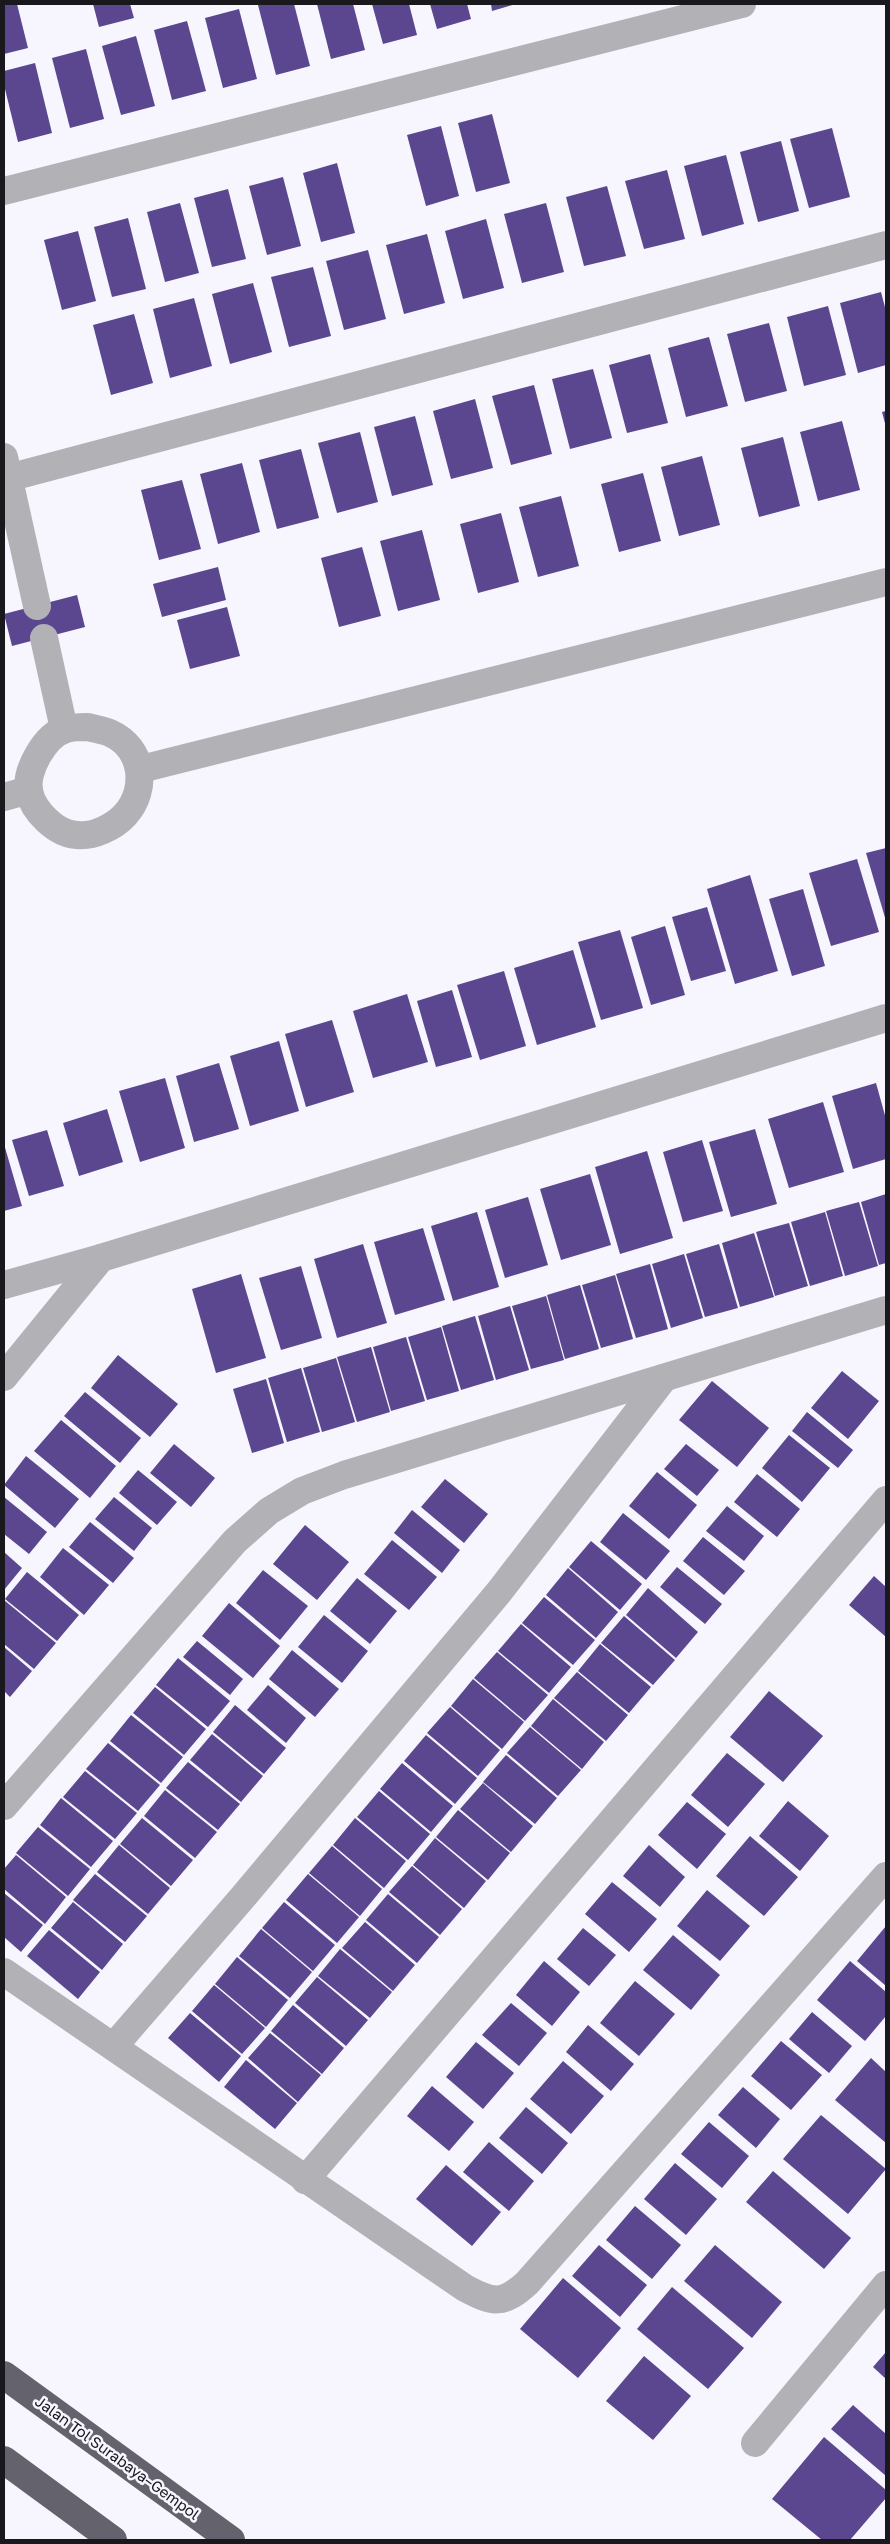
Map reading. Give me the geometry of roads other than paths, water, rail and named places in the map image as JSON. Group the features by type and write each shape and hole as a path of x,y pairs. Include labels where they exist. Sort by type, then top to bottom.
{"highway":[{"name":"Jalan Tol Surabaya–Gempol","path":"4,2375 230,2540"},
{"path":"4,2460 113,2540"}],"street":[{"path":"4,191 742,4"},
{"path":"37,606 6,471 886,245"},
{"path":"141,770 886,582"},
{"path":"44,638 64,729"},
{"path":"88,727 112,734 129,747 141,770 140,788 131,808 121,819 100,832 76,835 55,827 16,794 44,746 64,729 88,727"},
{"path":"4,1285 101,1258 886,1018"},
{"path":"4,1377 101,1258"},
{"path":"4,1806 236,1541 269,1511 302,1491 344,1475 886,1310"},
{"path":"114,2046 243,1898 499,1592 664,1378"},
{"path":"305,2180 886,1500"},
{"path":"4,1972 465,2288 487,2300 501,2300 512,2296 527,2283 886,1876"},
{"path":"755,2443 886,2285"}]}
